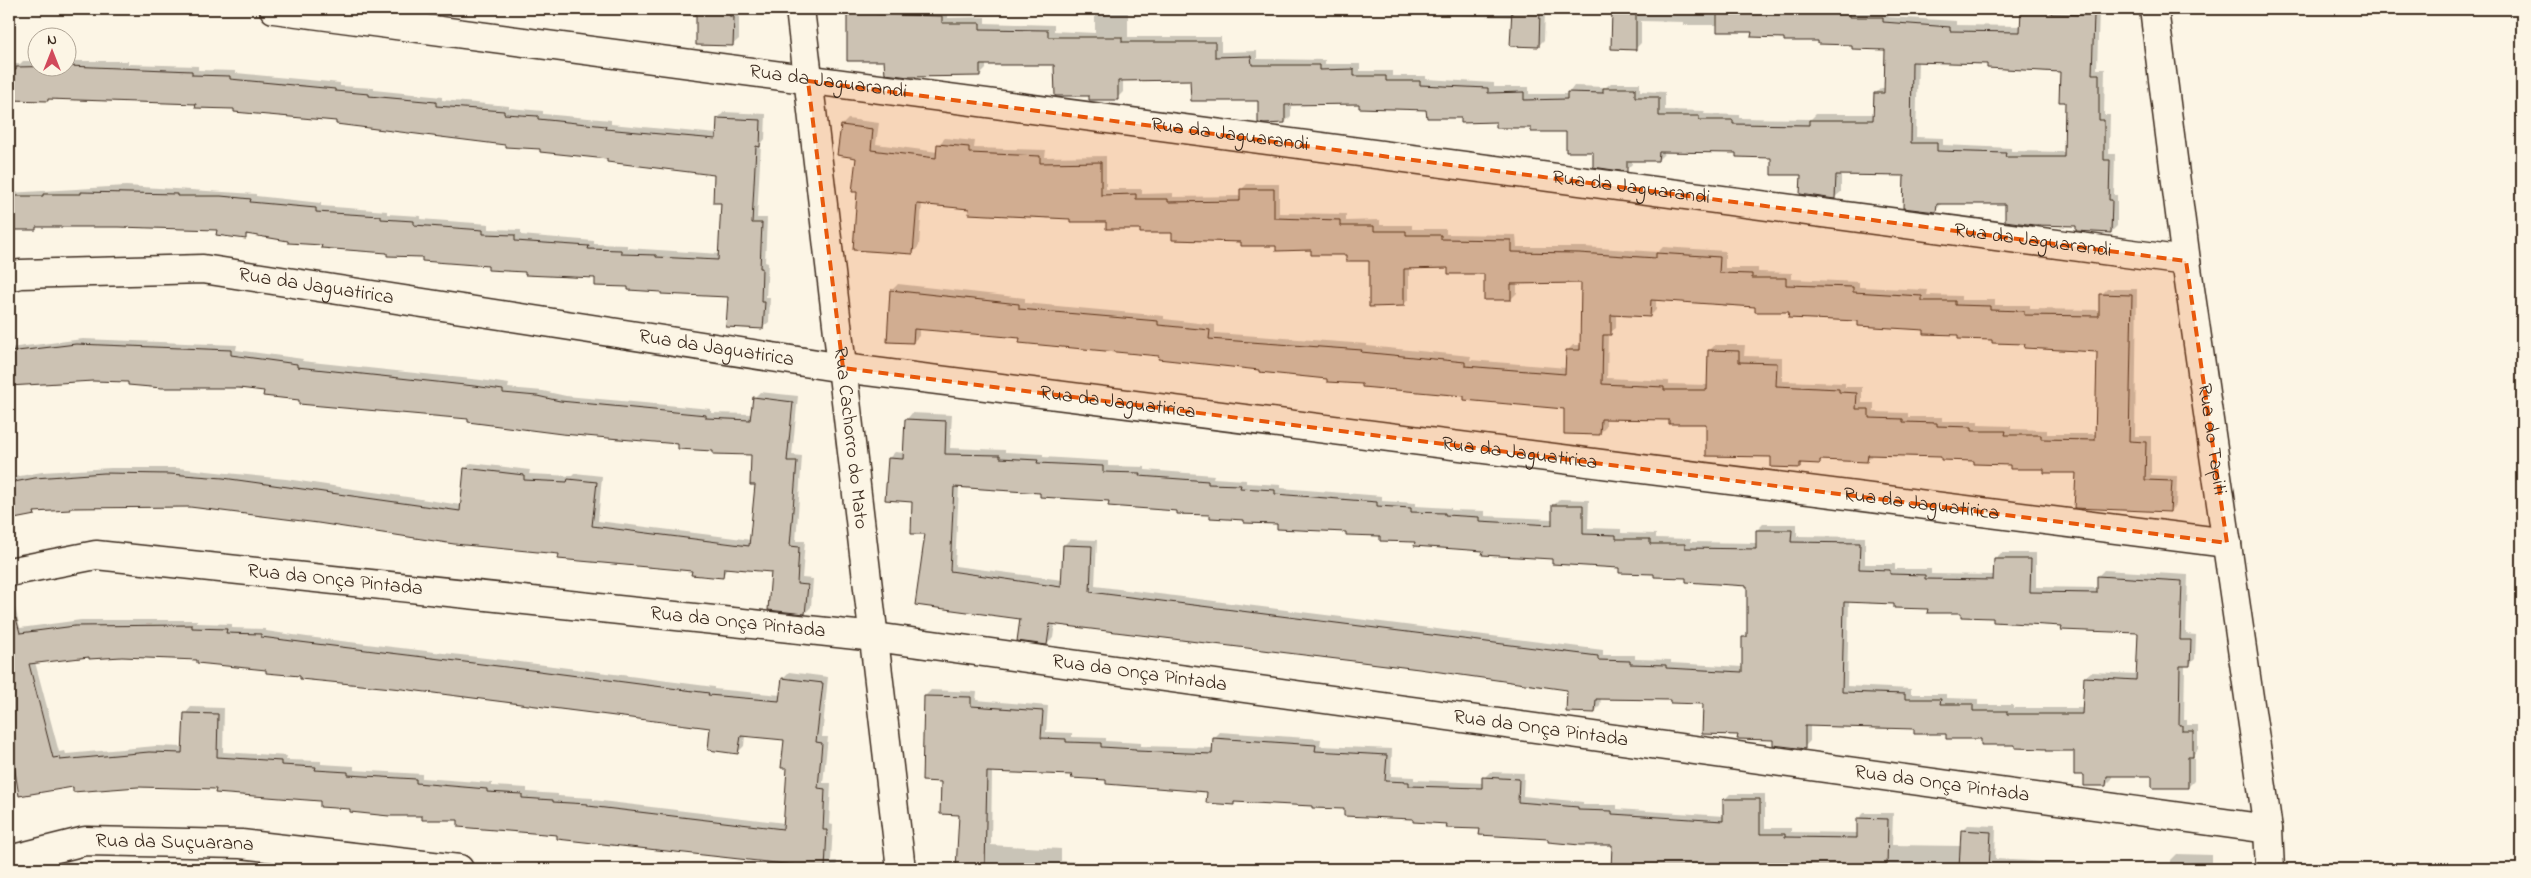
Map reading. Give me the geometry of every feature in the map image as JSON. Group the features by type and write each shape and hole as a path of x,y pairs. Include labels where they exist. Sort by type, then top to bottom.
{"street":[{"name":"Rua da Jaguarandi","path":"274,9 808,81 2186,261"},
{"name":"Rua Cachorro do Mato","path":"800,9 844,368 901,869"},
{"name":"Rua do Tapiti","path":"2154,9 2186,261 2268,829 2270,869"},
{"name":"Rua da Jaguatirica","path":"9,277 20,274 203,269 844,368 2227,543"},
{"name":"Rua da Onça Pintada","path":"9,572 96,556 875,637 2268,829"},
{"name":"Rua da Suçuarana","path":"9,860 85,840 241,844 459,869"}],"highlighted area":[{"path":"808,81 2186,261 2227,543 843,368"}],"building":[{"path":"696,9 730,9 730,17 734,17 733,46 696,45"},
{"path":"847,9 876,9 876,14 942,16 942,23 980,23 980,29 1048,30 1048,37 1122,37 1122,42 1215,42 1215,57 1251,56 1252,65 1320,65 1320,70 1354,69 1354,76 1386,76 1386,81 1420,81 1420,85 1488,88 1488,93 1524,92 1524,100 1567,99 1567,92 1603,93 1603,88 1635,88 1635,97 1659,97 1659,116 1699,116 1699,120 1733,120 1733,124 1809,125 1809,120 1873,120 1874,93 1884,93 1885,50 1852,49 1852,45 1818,44 1818,41 1784,41 1784,38 1751,37 1752,32 1717,32 1717,9 1815,9 1815,11 1849,12 1849,17 1883,17 1883,22 1950,27 1950,31 2020,32 2021,9 2052,10 2051,14 2094,15 2092,74 2099,74 2099,120 2104,120 2104,160 2110,160 2109,200 2112,200 2111,233 2076,231 2076,226 2034,225 2005,221 2005,204 1937,204 1936,212 1903,208 1904,176 1836,175 1835,199 1800,194 1801,175 1771,175 1771,158 1736,157 1736,153 1659,152 1658,161 1627,161 1627,172 1593,167 1593,152 1566,152 1566,132 1531,132 1531,128 1496,128 1496,122 1461,123 1461,118 1427,118 1426,110 1359,108 1359,104 1285,105 1285,123 1264,124 1258,123 1258,101 1191,101 1190,80 1118,81 1118,100 1089,100 1089,96 1055,96 1054,65 980,65 980,76 909,77 885,74 884,61 847,61","holes":["1912,62 1987,64 1987,68 2060,72 2059,102 2065,102 2064,157 2005,157 2006,153 1937,151 1937,143 1911,143"]},
{"path":"1512,9 1540,9 1539,47 1510,46"},
{"path":"1612,9 1636,9 1636,50 1611,49"},
{"path":"78,66 192,71 192,75 230,76 230,79 335,89 335,91 369,94 369,96 436,102 436,106 504,111 504,114 538,116 538,119 606,126 605,129 716,139 717,118 761,120 760,147 756,146 752,223 762,223 760,268 762,268 761,302 765,302 763,329 726,327 728,297 661,294 661,292 628,290 628,287 595,286 595,278 525,275 525,272 488,270 488,266 422,261 422,257 387,256 387,253 321,248 322,245 288,243 288,241 246,234 246,239 216,235 217,230 36,227 36,230 9,230 9,196 81,194 81,192 177,194 177,196 221,196 251,199 250,202 316,208 316,212 381,216 381,219 414,221 414,225 483,230 483,234 515,235 515,241 589,246 588,249 621,250 621,254 718,260 721,203 713,203 714,175 607,162 607,159 540,152 540,149 505,147 505,145 336,124 336,121 234,112 234,109 195,108 196,104 48,99 48,101 9,100 9,70 16,70 16,67 28,67 28,78 78,78"},
{"path":"841,125 873,129 871,150 936,158 937,144 969,147 969,153 1040,156 1040,163 1101,162 1101,195 1136,194 1136,199 1168,199 1168,202 1240,201 1240,189 1274,189 1274,218 1340,220 1340,226 1374,226 1374,231 1406,231 1406,235 1441,235 1441,239 1511,240 1511,252 1579,253 1656,258 1656,253 1720,257 1719,273 1752,274 1752,278 1786,278 1786,285 1853,287 1853,292 1922,296 1922,301 1955,301 1955,305 1990,306 1990,310 2024,311 2024,315 2099,316 2099,294 2132,295 2129,441 2146,442 2145,480 2172,481 2170,512 2074,508 2076,473 2044,473 2044,469 2010,469 2010,465 1974,464 1974,461 1941,460 1941,457 1868,455 1867,462 1820,460 1820,464 1800,463 1800,468 1771,467 1771,457 1706,456 1706,424 1669,424 1669,420 1601,419 1600,435 1564,434 1564,409 1464,400 1464,396 1362,387 1362,384 1327,382 1327,379 1158,359 1159,356 1019,343 1020,338 914,329 913,343 887,342 890,290 1019,304 1019,309 1158,321 1158,325 1210,330 1209,339 1362,350 1361,352 1465,362 1465,366 1565,374 1566,350 1580,350 1581,283 1511,284 1511,300 1484,300 1484,274 1448,274 1448,268 1404,269 1404,306 1369,307 1369,261 1346,261 1346,255 1311,255 1311,250 1276,251 1276,246 1241,246 1241,242 1172,240 1172,233 1140,233 1140,229 1106,229 1106,222 1070,222 1070,219 968,214 969,209 917,204 913,254 853,250 857,192 852,192 856,158 837,155","holes":["1651,300 1755,307 1755,312 1789,312 1788,318 1858,321 1858,326 1924,330 1924,334 1958,335 1958,339 1992,340 1992,343 2025,344 2024,348 2097,352 2095,440 2041,439 2041,435 2005,435 2006,431 1972,431 1972,427 1937,426 1937,423 1869,418 1869,409 1856,409 1857,393 1839,392 1839,389 1776,386 1777,363 1739,362 1739,351 1708,350 1707,390 1664,390 1664,387 1602,384 1603,335 1611,335 1611,315 1650,317"]},
{"path":"76,344 231,350 231,355 297,364 297,367 474,386 503,390 503,393 537,396 560,401 706,415 706,418 750,420 753,397 793,402 787,461 797,461 790,546 799,547 797,584 808,585 805,614 768,610 771,572 724,568 723,578 691,575 692,571 558,559 559,554 454,544 318,523 190,507 69,508 70,510 34,512 35,515 9,520 9,483 35,478 104,473 170,474 223,478 460,511 464,468 524,475 524,480 567,482 568,479 597,482 592,526 749,546 755,485 750,485 751,455 713,454 713,451 678,449 678,444 562,434 468,422 468,419 299,404 299,400 263,396 264,391 239,388 162,388 128,385 128,382 93,381 9,386 9,352"},
{"path":"905,419 946,421 945,454 1000,455 1000,458 1038,460 1037,463 1103,466 1103,472 1140,473 1139,476 1208,481 1208,484 1241,485 1240,488 1275,490 1275,494 1377,502 1377,506 1411,508 1411,512 1479,517 1479,521 1552,525 1552,505 1583,505 1583,534 1616,535 1616,539 1650,539 1650,544 1685,544 1685,548 1756,549 1756,530 1792,530 1791,542 1860,543 1859,569 1890,570 1890,574 1925,575 1925,579 1993,580 1994,559 2031,559 2030,592 2097,593 2097,576 2182,581 2180,640 2191,640 2190,666 2180,666 2179,725 2182,725 2182,731 2193,731 2193,757 2188,757 2188,788 2152,788 2152,776 2107,776 2106,786 2084,786 2084,775 2074,775 2074,751 2015,748 2015,745 1981,745 1981,739 1946,739 1946,734 1914,734 1914,729 1805,726 1805,749 1773,745 1773,740 1737,739 1738,735 1702,734 1703,704 1670,703 1670,700 1596,699 1595,713 1566,712 1567,690 1419,669 1050,624 1047,645 1017,641 1020,619 915,605 925,534 911,534 912,502 885,500 888,458 903,459","holes":["954,487 1040,493 1040,497 1109,501 1108,506 1177,511 1177,514 1210,515 1210,518 1244,520 1244,523 1277,524 1277,529 1346,532 1346,535 1380,536 1380,541 1415,542 1414,546 1483,551 1482,555 1552,559 1552,564 1619,568 1619,573 1654,574 1654,577 1686,578 1686,582 1747,586 1747,637 1742,637 1742,672 1666,668 1666,665 1630,664 1630,661 1598,660 1598,656 1090,592 1092,546 1063,545 1061,587 950,571","1844,602 1894,604 1894,608 1928,609 1927,613 1961,613 1961,617 1993,618 1993,622 2062,626 2061,630 2138,633 2136,680 2084,677 2082,714 2007,714 2007,711 1973,711 1973,704 1940,704 1941,699 1905,699 1905,694 1842,692"]},
{"path":"16,618 20,633 75,626 192,625 192,628 227,629 226,633 261,634 261,637 709,693 708,695 779,701 782,678 823,683 816,742 822,743 818,788 825,789 823,830 827,830 825,869 794,869 794,865 557,839 557,835 458,827 458,820 422,820 422,816 389,816 350,812 350,809 320,807 320,801 215,793 216,789 138,787 73,792 73,787 19,796 9,734 9,619","holes":["89,657 89,659 122,657 197,660 197,663 266,670 266,673 300,676 300,679 402,689 710,728 708,750 738,754 741,736 784,740 781,768 787,768 783,829 588,806 588,804 522,798 522,794 487,792 487,789 416,783 416,779 348,775 348,772 315,770 316,767 281,765 281,761 217,757 218,714 184,713 182,753 149,752 60,760 60,757 53,758 29,664"]},
{"path":"924,696 971,697 971,706 1043,711 1041,738 1066,739 1066,742 1101,743 1101,747 1136,749 1136,751 1212,754 1213,738 1316,745 1315,751 1387,755 1385,781 1409,782 1409,786 1482,788 1482,777 1519,779 1518,802 1578,807 1578,810 1612,811 1612,814 1723,821 1723,799 1760,799 1760,834 1785,834 1785,837 1857,838 1857,818 1888,819 1887,869 1611,869 1612,845 1580,845 1548,842 1548,839 1479,835 1480,829 1446,828 1447,824 1413,822 1413,819 1344,816 1344,809 1234,802 1234,805 1206,803 1207,792 1106,784 1106,780 1071,778 1072,775 987,772 985,869 956,869 959,815 940,814 941,782 922,781"},
{"path":"1961,830 1991,832 1989,869 1959,869"}]}
